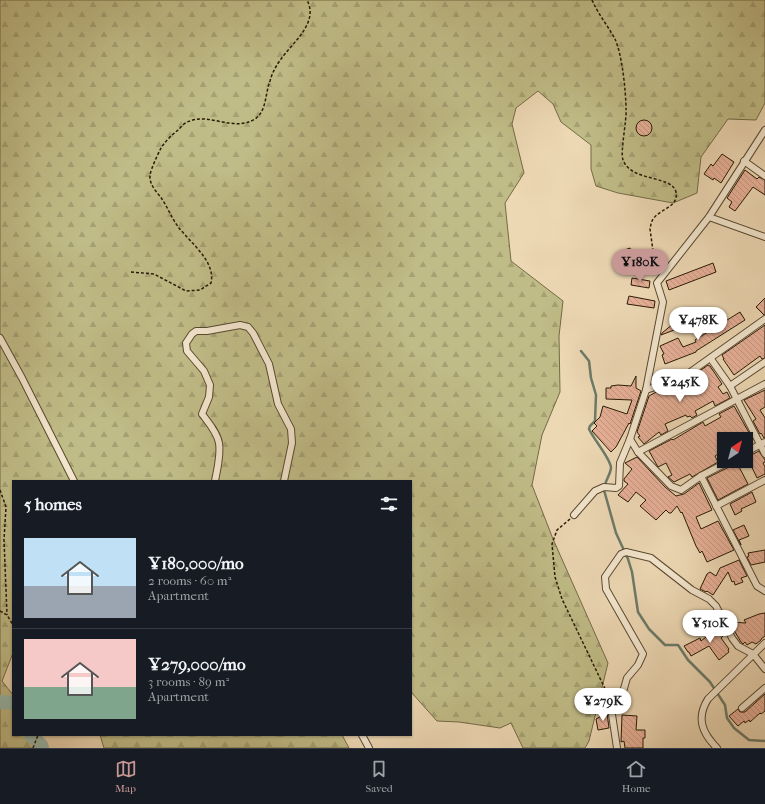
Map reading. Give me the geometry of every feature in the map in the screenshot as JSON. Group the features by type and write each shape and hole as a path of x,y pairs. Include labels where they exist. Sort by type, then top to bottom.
{"street":[{"path":"574,515 595,491 604,487 616,488 619,486 620,463 630,439 646,390 663,302 657,283 708,217 765,130"},
{"path":"744,161 765,176"},
{"path":"708,217 765,236"},
{"path":"646,390 682,378 711,359 765,319"},
{"path":"215,480 219,443 215,433 202,414 209,397 210,385 204,371 187,351 186,343 196,331 207,331 240,325 248,327 253,333 269,364 278,404 291,430 292,442 284,480"},
{"path":"0,338 73,480"},
{"path":"711,359 730,386 736,400 763,444 765,454"},
{"path":"730,386 765,362"},
{"path":"638,452 765,384"},
{"path":"630,439 638,452 671,486 681,490 701,476 717,468"},
{"path":"753,449 763,444"},
{"path":"701,476 757,586 765,591"},
{"path":"716,506 765,480"},
{"path":"617,748 610,701 623,692 627,678 638,665 643,654 606,589 605,577 621,554 626,552 651,558 692,590 709,599 716,606 732,638 738,646 753,654 765,669"},
{"path":"717,748 704,733 702,725 702,712 704,705 708,699 765,643"},
{"path":"742,708 765,688"},
{"path":"362,736 368,748"}],"path":[{"path":"131,272 154,274 186,291 200,290 211,283 211,269 206,260 178,227 152,186 150,176 160,150 169,137 188,121 198,118 245,124 256,118 262,111 266,100 273,71 304,31 310,19 307,0"},
{"path":"592,0 616,41 622,68 626,109 622,159 626,167 633,173 667,183 674,187 676,192 674,202 668,208 654,216 651,223 650,229 657,283"},
{"path":"0,490 6,507 4,540 7,615 12,623"},
{"path":"574,515 563,524 554,535 552,544 555,577 562,599 610,701"},
{"path":"0,611 7,615"},
{"path":"33,748 38,736"}],"green space":[{"path":"0,0 765,0 765,103 756,120 728,119 701,157 697,193 673,203 618,193 596,186 591,169 591,145 561,122 553,104 538,91 516,108 512,124 524,173 505,203 511,261 563,301 559,336 560,392 542,435 532,485 553,539 608,663 589,741 585,748 523,748 511,723 500,728 459,722 437,721 412,693 412,480 12,480 12,656 2,681 12,694 12,736 33,736 37,748 0,748"},
{"path":"100,736 343,736 349,748 104,748"}],"building":[{"path":"644,120 650,122 652,128 650,134 644,136 638,134 636,128 638,122"},
{"path":"722,154 734,162 721,183 704,174 711,164 713,166"},
{"path":"745,170 757,179 759,177 765,180 765,195 753,187 735,211 729,207 732,202 727,198"},
{"path":"630,248 634,259 626,262 622,251"},
{"path":"713,263 716,272 669,290 666,281"},
{"path":"632,278 650,281 649,288 631,285"},
{"path":"629,296 655,301 654,308 627,304"},
{"path":"765,298 765,315 764,315 756,307"},
{"path":"740,312 745,320 696,352 665,364 662,355 664,354 660,346 678,338 683,347 696,342 695,340"},
{"path":"679,319 682,327 661,335 662,333"},
{"path":"765,325 765,358 762,359 760,356 734,375 723,359 722,355"},
{"path":"708,365 722,384 718,387 723,394 727,392 730,398 715,406 713,401 695,411 697,415 692,418 690,416 687,417 686,415 665,424 668,431 661,435 659,432 644,444 638,437 640,436 637,432 649,396 658,391 659,393 675,386 676,388"},
{"path":"636,376 636,388 641,391 630,424 629,423 616,447 611,452 592,431 597,426 594,423 600,417 603,406 627,414 632,400 606,399 606,388 611,388 611,386 618,385 631,386"},
{"path":"765,390 765,407 760,410 765,418 764,438 753,421 756,419 744,400"},
{"path":"734,406 749,432 717,432 717,455 715,456 717,463 692,477 690,474 674,482 668,477 672,475 666,463 658,467 649,451 672,439 673,440 703,422 705,426 721,417 719,414"},
{"path":"759,451 765,460 763,463 765,467 765,474 757,478 752,468 753,454"},
{"path":"637,457 665,487 676,496 684,494 699,483 712,510 696,517 701,529 718,521 734,550 707,562 702,551 700,553 696,546 682,512 681,513 677,506 671,513 666,510 656,520 640,506 646,500 636,492 628,502 618,495 628,484 624,481 624,479 632,469 625,463"},
{"path":"727,468 740,468 748,484 718,500 707,478"},
{"path":"752,492 756,502 741,509 742,511 735,515 730,504"},
{"path":"744,525 749,536 739,540 741,545 733,530"},
{"path":"765,550 765,562 751,565 747,557 749,556 748,553"},
{"path":"739,560 747,576 741,578 743,582 735,585 734,581 732,582 728,572 713,595 700,589 707,574 710,572 716,576 720,568"},
{"path":"765,613 765,636 756,644 752,642 747,645 745,642 743,644 729,622 746,623 744,620"},
{"path":"721,625 725,634 721,638 729,649 729,652 719,660 709,646 691,656 684,646 700,638 701,641"},
{"path":"765,694 765,711 761,714 760,713 750,722 749,720 745,723 744,721 738,726 729,716 738,709 740,712 745,712"},
{"path":"607,713 609,728 598,730 596,719"},
{"path":"622,715 637,716 636,730 645,730 643,748 625,748 624,741 621,742"}],"waterway":[{"path":"581,351 589,361 591,378 596,395 595,421 589,429 610,464 611,468 604,490 616,533 628,559 632,572 638,612 649,629 665,645 678,645 688,660 710,682 725,705 727,718 734,728 749,740 765,741"},
{"path":"0,702 12,703"},
{"path":"32,736 42,748"}]}
